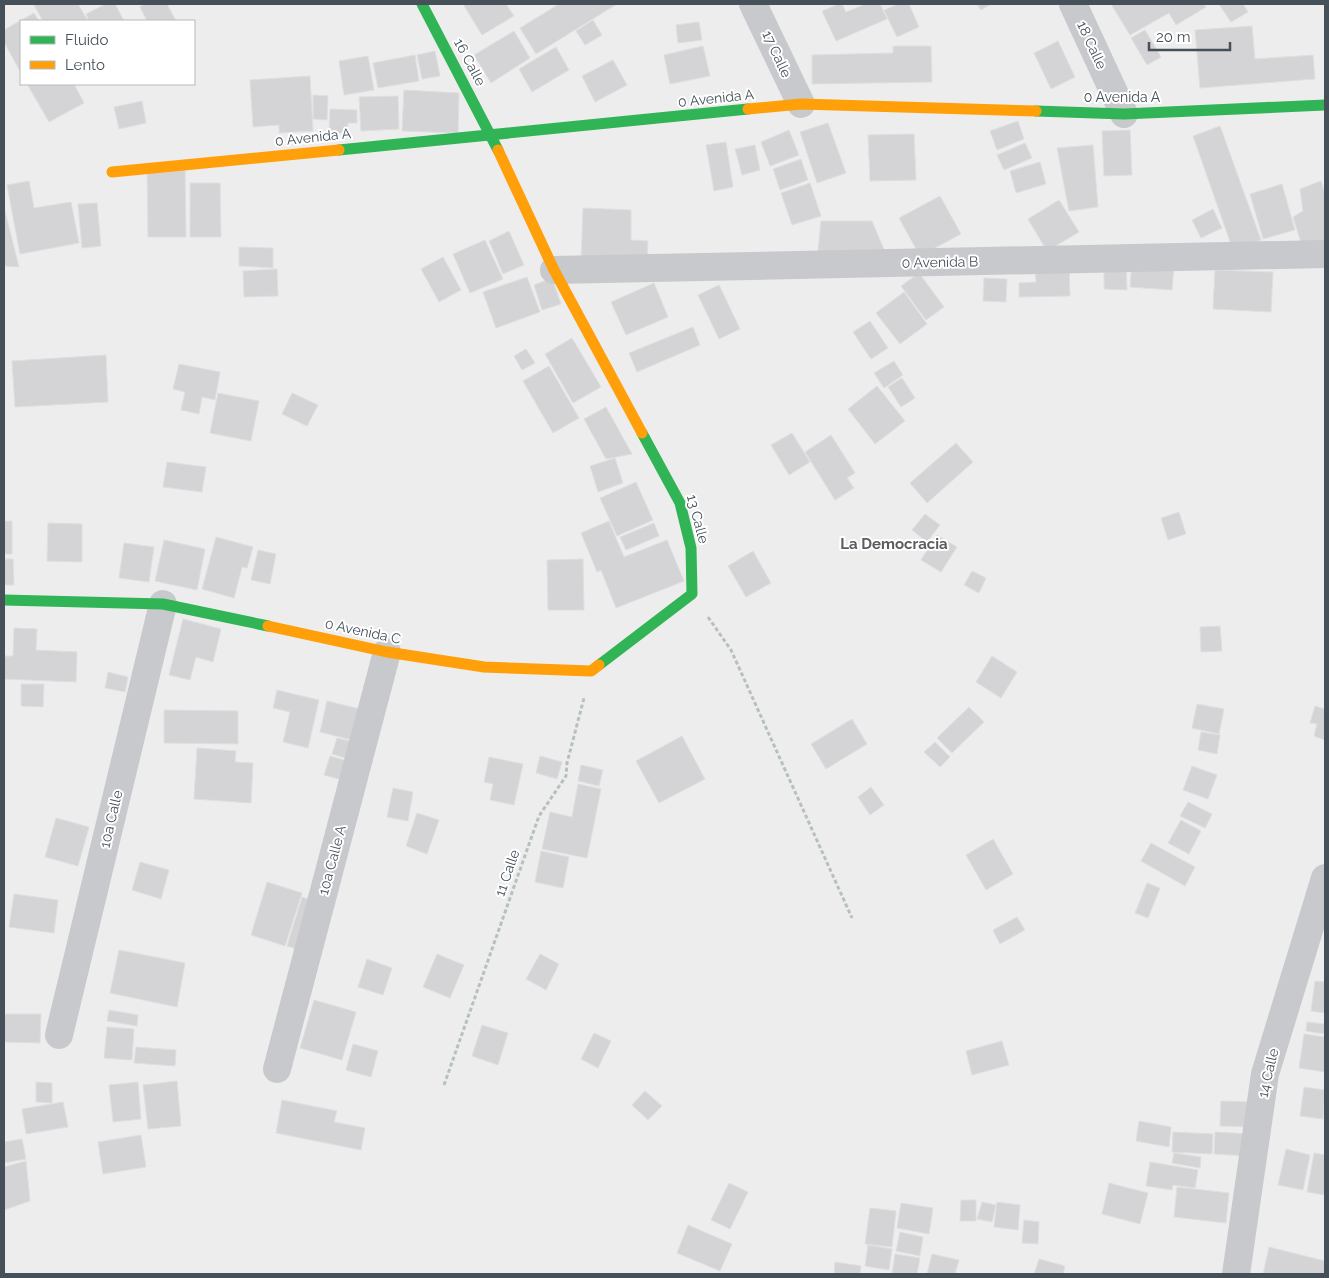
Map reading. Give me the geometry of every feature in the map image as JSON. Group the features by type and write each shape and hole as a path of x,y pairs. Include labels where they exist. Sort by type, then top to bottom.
{"street":[{"name":"16 Calle","path":"422,4 491,135"},
{"name":"17 Calle","path":"753,4 801,104"},
{"name":"18 Calle","path":"1073,4 1124,114"},
{"name":"0 Avenida A","path":"112,172 801,104 1124,114 1325,106"},
{"name":"13 Calle","path":"491,135 554,270 680,503 691,548 692,594"},
{"name":"0 Avenida B","path":"554,270 1325,254"},
{"path":"591,670 692,594"},
{"name":"0 Avenida C","path":"4,600 163,604 387,652 484,667 591,670"},
{"name":"10a Calle","path":"59,1035 163,604"},
{"name":"10a Calle A","path":"276,1069 387,652"},
{"name":"14 Calle","path":"1236,1274 1265,1074 1325,878"}],"path":[{"path":"692,594 731,650 852,918"},
{"name":"11 Calle","path":"444,1085 539,816 566,776 567,763 591,670"}],"building":[{"path":"78,4 87,20 42,20 34,5"},
{"path":"106,4 115,4 123,20 89,20 86,14"},
{"path":"145,4 167,4 175,20 146,20 140,7"},
{"path":"463,4 506,4 514,16 482,35"},
{"path":"559,4 617,4 536,54 520,28"},
{"path":"842,4 846,12 866,4 880,4 887,19 836,41 822,11"},
{"path":"899,4 909,4 919,27 897,37 884,10"},
{"path":"977,4 991,4 981,10"},
{"path":"1111,4 1204,4 1206,7 1176,25 1169,13 1130,35"},
{"path":"1219,4 1243,4 1248,12 1231,22"},
{"path":"34,13 38,20 22,20"},
{"path":"593,20 602,35 585,45 576,31"},
{"path":"20,21 20,71 4,42 4,30"},
{"path":"699,22 702,40 678,43 676,25"},
{"path":"1252,26 1255,59 1313,55 1315,79 1200,88 1195,30"},
{"path":"1145,30 1161,57 1147,65 1131,38"},
{"path":"514,31 530,58 491,83 474,55"},
{"path":"1058,41 1075,77 1051,89 1034,53"},
{"path":"703,46 710,76 670,84 664,55"},
{"path":"893,46 931,46 932,82 812,84 812,55 893,53"},
{"path":"556,47 569,70 532,92 519,69"},
{"path":"435,51 440,76 422,79 417,55"},
{"path":"415,55 419,81 378,88 373,63"},
{"path":"368,56 374,90 344,95 339,61"},
{"path":"613,60 627,85 595,102 582,76"},
{"path":"310,76 313,131 279,133 279,125 253,127 250,80"},
{"path":"28,85 75,85 84,103 49,122"},
{"path":"404,90 459,93 458,133 402,131"},
{"path":"313,95 328,96 327,120 313,119"},
{"path":"398,96 399,129 361,131 359,97"},
{"path":"142,101 146,123 119,129 114,107"},
{"path":"330,109 357,110 357,123 348,123 347,133 329,133"},
{"path":"1018,121 1024,139 997,150 990,131"},
{"path":"828,123 846,173 817,183 800,132"},
{"path":"1220,126 1261,240 1233,250 1193,136"},
{"path":"789,130 799,155 770,166 761,142"},
{"path":"1130,130 1132,175 1104,176 1102,131"},
{"path":"914,134 916,180 870,181 868,135"},
{"path":"726,142 733,187 714,191 706,145"},
{"path":"1025,143 1032,158 1004,170 997,155"},
{"path":"755,145 760,170 742,175 735,149"},
{"path":"1093,145 1098,207 1069,211 1057,148"},
{"path":"801,159 808,180 780,190 773,169"},
{"path":"1040,162 1046,184 1016,193 1010,171"},
{"path":"185,167 186,237 148,237 147,168"},
{"path":"29,181 34,208 71,202 79,243 20,254 7,185"},
{"path":"1321,181 1325,194 1325,247 1303,249 1293,217 1303,211 1300,189"},
{"path":"190,183 220,183 221,237 190,237"},
{"path":"810,183 821,216 792,225 781,193"},
{"path":"1282,184 1295,230 1263,239 1250,194"},
{"path":"940,196 961,234 920,256 899,218"},
{"path":"1059,200 1079,232 1047,251 1028,219"},
{"path":"97,203 101,246 82,248 78,204"},
{"path":"4,207 19,267 4,266"},
{"path":"583,208 631,210 631,240 648,241 647,262 581,260"},
{"path":"1213,209 1222,228 1201,238 1192,220"},
{"path":"821,221 872,221 888,259 817,260"},
{"path":"509,231 524,265 503,274 489,241"},
{"path":"485,240 503,279 470,293 453,254"},
{"path":"239,247 273,248 273,268 239,266"},
{"path":"443,257 461,290 439,302 421,269"},
{"path":"1132,261 1174,265 1172,290 1130,287"},
{"path":"1104,263 1126,264 1127,290 1104,289"},
{"path":"1035,264 1069,264 1070,296 1019,297 1019,283 1036,282"},
{"path":"277,269 278,296 244,297 243,271"},
{"path":"1215,270 1273,272 1271,312 1213,309"},
{"path":"919,273 944,307 926,320 901,286"},
{"path":"527,277 540,312 496,328 483,292"},
{"path":"552,278 561,304 542,310 534,285"},
{"path":"984,278 1007,279 1006,302 983,301"},
{"path":"654,283 668,317 626,335 611,302"},
{"path":"719,285 740,329 719,339 698,295"},
{"path":"904,292 927,324 900,344 876,313"},
{"path":"870,321 888,348 871,359 853,332"},
{"path":"693,327 700,345 637,372 629,353"},
{"path":"572,338 601,387 573,403 545,354"},
{"path":"526,349 535,363 522,370 514,356"},
{"path":"106,355 108,402 15,407 12,361"},
{"path":"894,361 903,375 884,388 874,373"},
{"path":"179,364 220,372 215,400 202,397 199,414 181,410 185,392 173,389"},
{"path":"549,366 579,418 553,433 523,381"},
{"path":"902,378 915,398 901,407 888,387"},
{"path":"877,386 905,421 875,444 848,409"},
{"path":"218,393 259,401 251,441 210,433"},
{"path":"292,393 318,405 307,426 282,414"},
{"path":"606,407 632,454 606,459 584,419"},
{"path":"792,433 810,462 789,475 771,445"},
{"path":"831,435 855,473 847,478 854,488 835,500 805,452"},
{"path":"956,443 973,462 927,503 910,483"},
{"path":"615,458 623,483 598,492 590,466"},
{"path":"167,462 206,467 202,492 163,487"},
{"path":"636,482 653,520 617,536 600,498"},
{"path":"1179,512 1186,534 1168,540 1161,518"},
{"path":"925,514 940,525 927,542 912,530"},
{"path":"4,521 12,521 12,554 4,554"},
{"path":"609,521 624,557 667,540 684,581 616,608 601,570 597,572 581,533"},
{"path":"48,523 82,524 82,562 47,561"},
{"path":"654,523 659,536 626,550 620,537"},
{"path":"937,535 957,547 941,572 921,560"},
{"path":"216,537 253,547 247,568 242,567 234,598 202,589"},
{"path":"164,540 205,549 197,590 155,581"},
{"path":"124,543 154,547 149,582 119,578"},
{"path":"258,550 276,554 270,584 251,580"},
{"path":"753,551 771,583 746,597 728,566"},
{"path":"4,559 13,559 14,585 4,585"},
{"path":"583,559 584,610 548,610 547,560"},
{"path":"972,571 986,578 979,593 964,585"},
{"path":"183,619 221,629 213,662 196,657 190,680 169,675"},
{"path":"1220,626 1222,651 1201,652 1200,627"},
{"path":"14,628 37,629 36,650 77,652 76,682 4,679 4,656 13,656"},
{"path":"992,656 1017,672 1001,698 976,682"},
{"path":"108,672 128,677 125,692 105,688"},
{"path":"21,684 44,684 43,707 21,706"},
{"path":"277,690 319,700 308,748 283,742 290,712 273,708"},
{"path":"327,701 364,710 356,741 320,732"},
{"path":"1197,704 1224,709 1219,734 1192,728"},
{"path":"1315,706 1325,709 1325,740 1314,736 1317,724 1310,723"},
{"path":"969,707 984,722 952,753 937,738"},
{"path":"164,710 238,711 238,744 164,743"},
{"path":"852,719 867,744 826,769 811,744"},
{"path":"1201,732 1220,735 1217,754 1198,750"},
{"path":"682,736 705,779 659,803 636,761"},
{"path":"337,738 354,742 349,759 332,754"},
{"path":"935,742 950,757 940,767 924,752"},
{"path":"197,748 236,751 235,762 253,763 251,803 194,799"},
{"path":"330,756 351,762 346,781 324,775"},
{"path":"540,756 562,762 557,779 536,773"},
{"path":"489,757 523,764 514,805 490,800 493,784 484,782"},
{"path":"581,765 603,770 599,786 578,781"},
{"path":"1192,766 1217,775 1208,799 1183,790"},
{"path":"578,784 601,789 587,858 542,849 550,812 572,817"},
{"path":"871,787 884,805 870,815 858,797"},
{"path":"393,788 413,792 408,821 387,817"},
{"path":"1188,802 1212,814 1205,828 1180,816"},
{"path":"417,813 439,820 427,854 406,846"},
{"path":"56,818 89,827 78,866 45,857"},
{"path":"1181,820 1201,831 1189,854 1168,843"},
{"path":"993,839 1013,874 986,890 966,855"},
{"path":"1151,843 1195,867 1185,886 1141,861"},
{"path":"541,851 569,857 563,888 535,882"},
{"path":"140,862 169,870 161,899 132,890"},
{"path":"267,882 302,893 285,946 251,935"},
{"path":"1147,883 1160,888 1148,918 1135,913"},
{"path":"14,894 58,900 54,933 9,927"},
{"path":"302,897 325,904 309,953 287,946"},
{"path":"1017,917 1025,930 1000,944 993,930"},
{"path":"119,950 185,963 177,1007 110,993"},
{"path":"437,954 464,965 450,998 423,987"},
{"path":"540,954 559,964 546,990 526,979"},
{"path":"367,959 392,968 383,995 358,987"},
{"path":"1315,981 1325,982 1325,1013 1311,1011"},
{"path":"314,1000 356,1012 342,1060 300,1048"},
{"path":"109,1010 138,1015 137,1026 107,1021"},
{"path":"4,1014 41,1014 40,1043 4,1042"},
{"path":"1307,1022 1325,1024 1325,1034 1306,1031"},
{"path":"482,1025 508,1033 498,1065 472,1056"},
{"path":"107,1027 134,1029 132,1060 104,1058"},
{"path":"594,1033 611,1041 598,1068 581,1059"},
{"path":"1304,1034 1325,1037 1325,1072 1299,1068"},
{"path":"1002,1041 1009,1065 972,1075 966,1051"},
{"path":"353,1044 378,1051 371,1077 346,1070"},
{"path":"136,1047 176,1050 175,1066 134,1063"},
{"path":"177,1081 181,1126 148,1129 143,1085"},
{"path":"36,1082 52,1083 52,1103 36,1102"},
{"path":"138,1082 141,1119 113,1122 109,1085"},
{"path":"1304,1087 1325,1090 1323,1119 1300,1116"},
{"path":"645,1091 662,1106 648,1120 632,1105"},
{"path":"282,1100 337,1111 334,1122 365,1128 361,1150 276,1133"},
{"path":"1221,1101 1251,1102 1251,1127 1220,1126"},
{"path":"63,1102 68,1127 26,1134 22,1109"},
{"path":"1139,1121 1171,1127 1169,1147 1136,1141"},
{"path":"1173,1132 1213,1134 1212,1154 1172,1152"},
{"path":"1215,1132 1250,1134 1250,1156 1214,1154"},
{"path":"141,1135 146,1167 103,1174 98,1142"},
{"path":"22,1139 26,1159 4,1163 4,1142"},
{"path":"1286,1149 1310,1155 1303,1190 1278,1185"},
{"path":"1174,1153 1201,1157 1200,1168 1172,1163"},
{"path":"1314,1153 1325,1155 1325,1195 1307,1192"},
{"path":"26,1161 30,1201 4,1210 4,1167"},
{"path":"1150,1162 1198,1170 1195,1188 1173,1185 1172,1190 1146,1186"},
{"path":"729,1183 748,1192 730,1229 711,1220"},
{"path":"1109,1183 1148,1193 1140,1224 1102,1214"},
{"path":"1177,1187 1229,1193 1226,1223 1174,1217"},
{"path":"961,1200 976,1200 976,1221 960,1221"},
{"path":"982,1202 996,1205 992,1222 977,1219"},
{"path":"997,1202 1020,1205 1018,1230 994,1227"},
{"path":"901,1203 933,1208 929,1234 897,1228"},
{"path":"870,1208 896,1211 892,1247 865,1244"},
{"path":"1024,1220 1039,1222 1038,1244 1022,1243"},
{"path":"688,1225 732,1244 720,1271 677,1253"},
{"path":"900,1232 923,1237 920,1256 896,1251"},
{"path":"868,1245 892,1249 889,1270 865,1266"},
{"path":"1269,1247 1325,1261 1325,1274 1263,1274"},
{"path":"895,1254 920,1258 917,1274 892,1274"},
{"path":"932,1254 959,1260 955,1274 927,1274"},
{"path":"1039,1259 1065,1266 1063,1274 1034,1274"},
{"path":"835,1262 861,1266 860,1274 834,1274"}],"traffic: fast":[{"path":"422,4 498,150"},
{"path":"1036,111 1124,114 1325,105"},
{"path":"339,150 748,109"},
{"path":"599,665 692,594 691,548 680,503 642,433"},
{"path":"4,600 163,604 268,626"}],"traffic: slow":[{"path":"748,109 801,104 1036,111"},
{"path":"112,172 339,150"},
{"path":"498,150 554,270 642,433"},
{"path":"268,626 387,652 484,667 591,671 599,665"}],"district":[{"name":"La Democracia","path":"894,544"}]}
